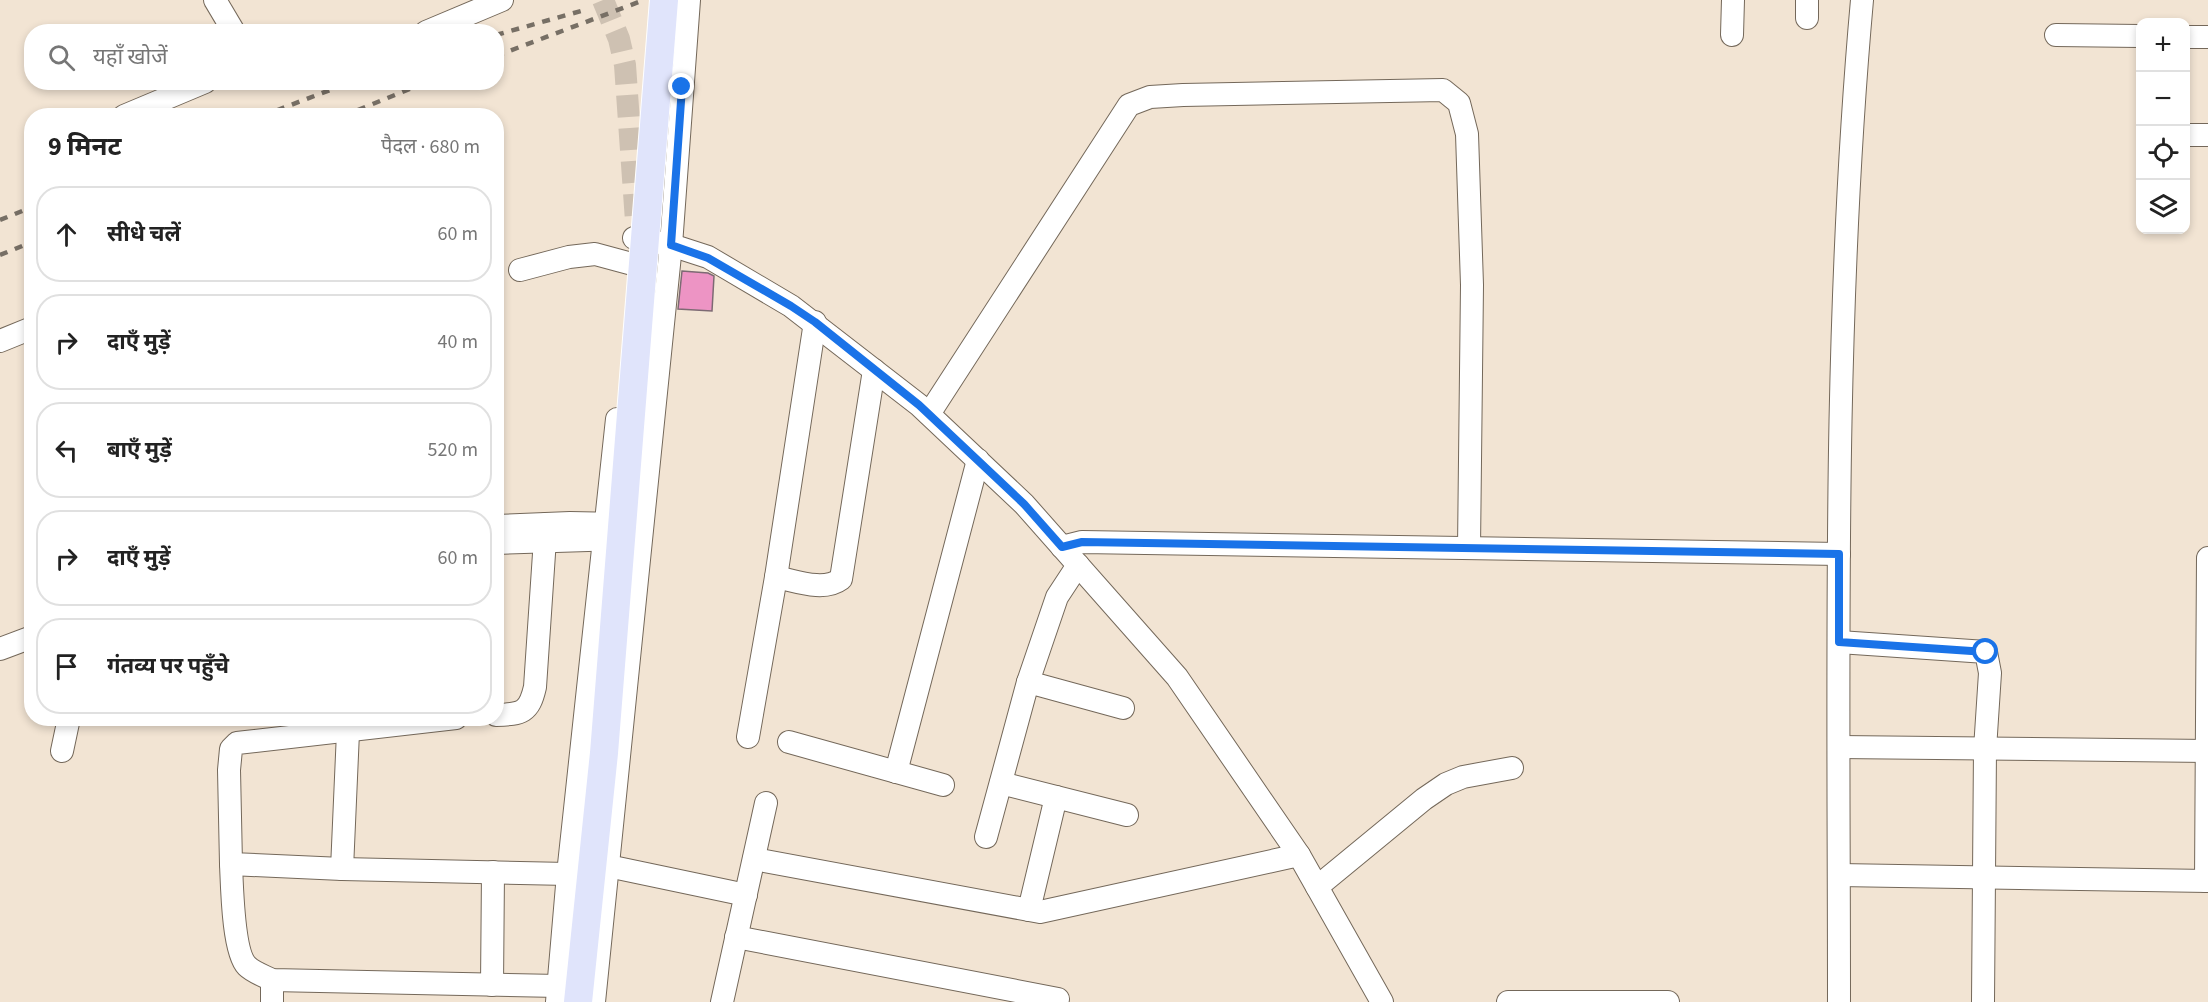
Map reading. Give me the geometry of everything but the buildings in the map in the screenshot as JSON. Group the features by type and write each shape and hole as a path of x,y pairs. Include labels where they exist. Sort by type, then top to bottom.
{"main road":[{"path":"565,997 604,753 664,0"}],"street":[{"path":"215,0 229,24"},
{"path":"445,24 502,0"},
{"path":"594,1002 671,245 688,0"},
{"path":"1732,35 1733,0"},
{"path":"1839,1002 1839,554 1849,175 1862,0"},
{"path":"2056,35 2136,36"},
{"path":"2190,37 2208,37"},
{"path":"143,108 186,90"},
{"path":"929,414 1129,105 1150,97 1183,94 1443,90 1460,103 1467,134 1472,285 1469,548"},
{"path":"396,726 248,741 237,744 231,749 229,770 231,864 237,943 241,958 272,991 492,985 565,997 568,874 622,381 635,229 708,258 815,322 929,414 1024,504 1177,677 1299,855 1382,1002"},
{"path":"520,270 568,257 595,254 632,264"},
{"path":"747,737 776,577 815,322"},
{"path":"0,341 24,331"},
{"path":"776,577 820,585 834,584 841,579 874,370"},
{"path":"896,772 978,460"},
{"path":"504,527 546,532 643,531"},
{"path":"504,541 546,532"},
{"path":"504,715 525,710 531,702 535,687 546,532"},
{"path":"1062,547 1082,542 1839,554"},
{"path":"1839,875 2207,881 2208,558"},
{"path":"986,837 1028,682 1057,597 1078,565"},
{"path":"0,633 24,634"},
{"path":"0,649 24,637"},
{"path":"1839,642 1986,652 1990,673 1985,749 1983,1002"},
{"path":"1028,682 1123,708"},
{"path":"62,751 67,726"},
{"path":"342,869 348,732"},
{"path":"789,742 943,785"},
{"path":"1839,747 2207,752"},
{"path":"1317,887 1446,783 1462,777 1512,768"},
{"path":"1001,783 1127,815"},
{"path":"1029,910 1056,797"},
{"path":"722,1002 766,803"},
{"path":"754,859 1040,912 1299,855"},
{"path":"231,864 568,874"},
{"path":"608,866 746,895"},
{"path":"492,985 493,872"},
{"path":"736,937 1058,999"},
{"path":"1508,1002 1668,1002"}],"tunnel":[{"path":"603,0 619,39 625,65 636,221"}],"railway":[{"path":"504,53 644,0"},
{"path":"504,33 588,9"},
{"path":"283,108 330,90"},
{"path":"363,108 407,90"},
{"path":"0,220 24,210"},
{"path":"0,255 24,245"}],"route":[{"path":"682,87 671,245 708,258 815,322 919,405 1024,504 1062,547 1082,542 1839,554 1839,642 1986,652"}]}
